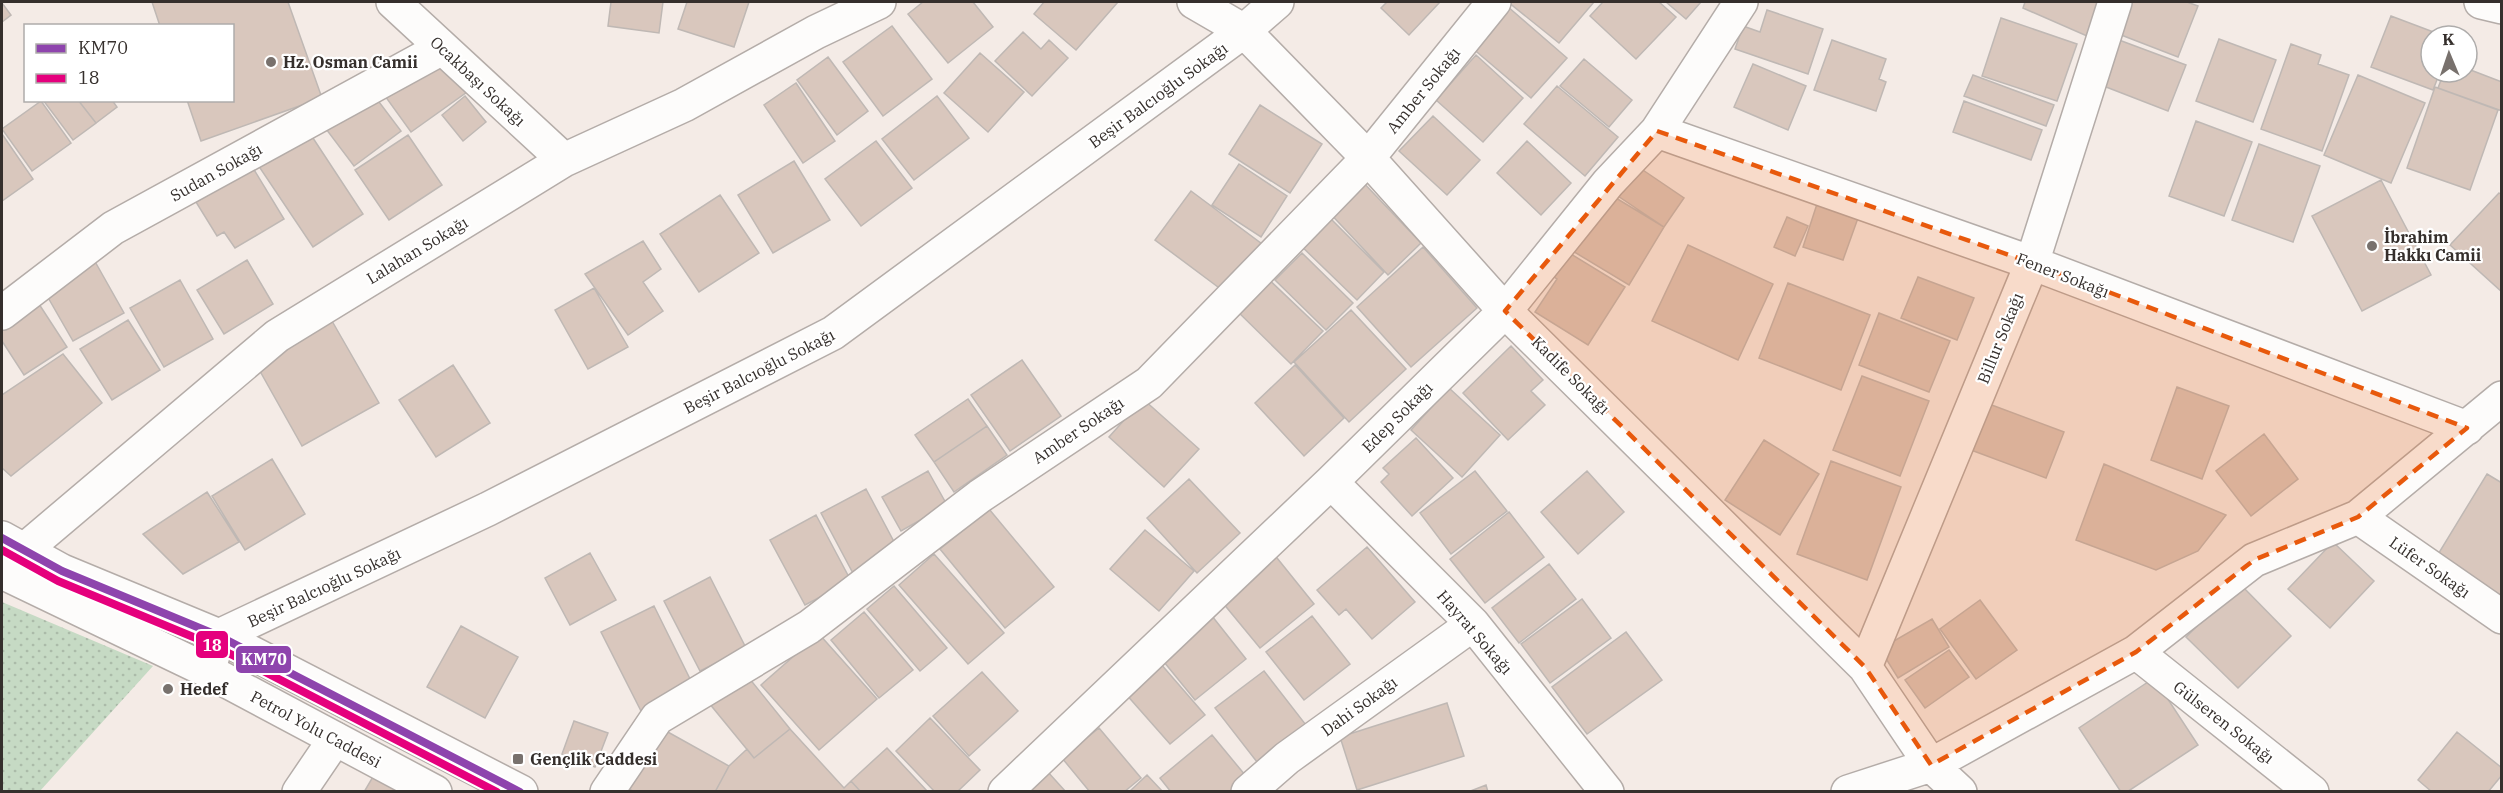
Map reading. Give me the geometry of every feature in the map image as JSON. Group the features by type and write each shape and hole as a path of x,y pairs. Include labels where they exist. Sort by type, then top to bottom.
{"street":[{"name":"Ocakbaşı Sokağı","path":"393,2 564,160"},
{"name":"Lalahan Sokağı","path":"7,557 277,336 564,160 684,105 816,32 879,2"},
{"name":"Kadife Sokağı","path":"1194,2 1244,31 1368,158 1505,311 1864,667 1931,765 1960,792"},
{"name":"Beşir Balcıoğlu Sokağı","path":"219,636 488,509 834,333 1244,31 1277,2"},
{"name":"Amber Sokağı","path":"607,792 657,718 809,627 980,496 1149,382 1368,158 1494,2"},
{"name":"Edep Sokağı","path":"1005,792 1331,482 1505,311 1608,183 1657,131 1741,2"},
{"name":"Billur Sokağı","path":"1864,667 2031,263 2115,2"},
{"path":"2481,2 2502,7"},
{"name":"Sudan Sokağı","path":"2,313 113,228 442,48"},
{"name":"Fener Sokağı","path":"1657,131 2031,263 2467,428"},
{"path":"1848,792 1931,765 2136,652 2254,560 2358,517 2502,398"},
{"name":"Hayrat Sokağı","path":"1331,482 1473,624 1607,792"},
{"name":"Lüfer Sokağı","path":"2358,517 2502,617"},
{"path":"7,557 62,570 219,636 521,792"},
{"name":"Petrol Yolu Caddesi","path":"7,557 208,671 435,792"},
{"name":"Dahi Sokağı","path":"1248,792 1287,758 1473,624"},
{"path":"208,671 219,636"},
{"name":"Gülseren Sokağı","path":"2136,652 2312,792"},
{"path":"298,792 335,739"},
{"path":"1908,792 1931,765"}],"highlighted area":[{"path":"1657,131 2032,263 2467,428 2358,517 2254,560 2136,652 1931,765 1865,667 1505,311"}],"green space":[{"path":"2,602 153,666 40,791 2,791"}],"building":[{"name":"Hz. Osman Camii","path":"152,2 288,2 322,98 201,141 188,102 234,102 234,24 159,24"},
{"path":"611,2 663,2 659,33 608,26"},
{"path":"687,2 749,2 734,47 678,29"},
{"path":"923,2 973,2 993,27 948,63 908,14"},
{"path":"1044,2 1118,2 1076,50 1034,14"},
{"path":"1387,2 1440,2 1409,35 1381,8"},
{"path":"1508,2 1594,2 1559,43"},
{"path":"1603,2 1659,2 1676,17 1636,59 1590,16"},
{"path":"1666,2 1701,2 1686,19"},
{"path":"2025,2 2102,2 2087,36 2023,8"},
{"path":"2128,2 2187,2 2198,6 2178,57 2116,33"},
{"path":"2,3 11,15 2,22"},
{"path":"1507,6 1567,58 1531,98 1471,47"},
{"path":"1767,10 1823,29 1808,74 1735,49 1743,26 1760,32"},
{"path":"2391,16 2419,27 2419,84 2435,84 2433,90 2371,67"},
{"path":"2001,18 2077,44 2057,101 1982,76"},
{"path":"892,26 932,79 883,116 843,62"},
{"path":"1023,32 1041,49 1049,40 1068,58 1032,96 995,61"},
{"path":"2219,39 2276,60 2253,122 2196,101"},
{"path":"1832,40 1886,59 1879,79 1886,82 1876,111 1814,90"},
{"path":"2119,40 2186,65 2168,111 2101,85"},
{"path":"2291,44 2321,55 2318,64 2349,75 2322,151 2261,129"},
{"path":"980,53 1024,92 988,132 944,93"},
{"path":"1476,55 1523,98 1483,142 1436,100"},
{"path":"441,56 467,92 411,132 385,96"},
{"path":"828,57 868,111 837,135 797,80"},
{"path":"1584,59 1632,100 1609,127 1560,86"},
{"path":"1753,64 1806,86 1788,130 1734,107"},
{"path":"2479,73 2502,82 2502,111 2438,88 2440,84 2479,84"},
{"path":"1973,75 2054,105 2046,126 1964,96"},
{"path":"2358,75 2425,103 2391,183 2324,155"},
{"path":"796,83 835,141 803,163 764,105"},
{"path":"1557,86 1618,137 1585,176 1524,124"},
{"path":"2435,87 2498,110 2470,190 2407,168"},
{"path":"370,90 401,131 354,166 323,125"},
{"path":"465,96 486,122 463,141 442,115"},
{"path":"937,96 969,138 914,180 882,139"},
{"path":"1964,101 2042,130 2031,160 1953,132"},
{"path":"42,102 71,143 32,171 2,129"},
{"path":"44,102 80,102 96,123 73,140"},
{"path":"80,102 113,102 117,107 96,123"},
{"path":"1260,105 1322,144 1290,193 1229,154"},
{"path":"1433,116 1480,160 1447,195 1399,151"},
{"path":"2196,121 2252,142 2224,216 2169,196"},
{"path":"309,132 363,214 313,247 258,165"},
{"path":"2,134 33,179 2,201"},
{"path":"408,135 442,185 389,220 355,170"},
{"path":"876,141 912,188 861,226 825,179"},
{"path":"1527,141 1571,183 1541,215 1497,173"},
{"path":"2259,144 2320,166 2293,242 2232,220"},
{"path":"794,161 830,220 773,253 738,195"},
{"path":"1239,164 1287,196 1261,237 1212,205"},
{"path":"1634,164 1684,198 1664,227 1615,194"},
{"path":"253,168 284,219 235,248 224,232 217,236 196,202"},
{"path":"1358,177 1421,243 1388,275 1325,208"},
{"name":"İbrahim Hakkı Camii","path":"2381,180 2431,275 2362,311 2312,216"},
{"path":"1191,191 1262,244 1226,293 1155,240"},
{"path":"1606,192 1664,227 1629,285 1571,250"},
{"path":"2499,193 2502,195 2502,292 2450,245"},
{"path":"720,195 759,253 699,292 660,234"},
{"path":"1817,204 1858,218 1843,260 1803,247"},
{"path":"1323,211 1384,272 1357,300 1295,240"},
{"path":"1787,217 1808,226 1795,256 1774,247"},
{"path":"643,241 661,269 643,282 663,311 628,335 585,274"},
{"path":"1688,245 1773,284 1738,360 1652,321"},
{"path":"1423,247 1477,308 1411,367 1357,307"},
{"path":"1566,251 1625,287 1588,345 1535,312 1557,279 1551,275"},
{"path":"1302,253 1353,303 1326,330 1275,280"},
{"path":"93,258 124,313 73,341 42,287"},
{"path":"247,260 273,304 224,334 197,290"},
{"path":"1263,274 1323,331 1291,364 1232,306"},
{"path":"1918,277 1974,298 1957,340 1901,318"},
{"path":"180,280 213,339 164,367 130,308"},
{"path":"1788,283 1870,315 1841,390 1759,358"},
{"path":"594,288 628,347 588,369 555,310"},
{"path":"37,301 67,347 24,375 2,341 2,324"},
{"path":"1351,310 1406,369 1349,422 1294,362"},
{"path":"1879,313 1950,341 1929,392 1859,365"},
{"path":"128,320 160,370 112,400 80,349"},
{"path":"332,321 379,403 302,446 256,364"},
{"path":"1511,346 1543,380 1531,391 1545,405 1508,440 1463,393"},
{"path":"63,354 102,403 11,476 2,468 2,395"},
{"path":"1022,360 1061,416 1010,451 971,395"},
{"path":"453,365 490,423 436,457 399,400"},
{"path":"1295,365 1344,418 1304,456 1255,403"},
{"path":"1862,376 1929,401 1900,476 1833,450"},
{"path":"2177,387 2229,406 2202,479 2151,460"},
{"path":"1449,388 1500,435 1462,477 1411,430"},
{"path":"968,399 987,426 934,462 915,435"},
{"path":"1143,399 1199,449 1164,487 1109,437"},
{"path":"1989,404 2064,432 2046,478 1971,450"},
{"path":"987,426 1007,455 954,492 934,462"},
{"path":"2264,434 2298,479 2251,516 2216,471"},
{"path":"1416,438 1453,478 1412,516 1381,482 1389,474 1383,468"},
{"path":"1764,440 1819,474 1780,535 1725,500"},
{"path":"272,459 305,514 245,550 212,496"},
{"path":"1831,461 1901,487 1867,580 1797,554"},
{"path":"2104,464 2226,515 2198,551 2156,570 2076,540"},
{"path":"928,471 947,505 901,531 882,497"},
{"path":"1475,471 1507,511 1451,554 1420,513"},
{"path":"1587,471 1624,512 1578,554 1541,512"},
{"path":"2487,474 2502,483 2502,596 2437,556"},
{"path":"1189,479 1240,533 1197,573 1147,518"},
{"path":"866,489 900,553 855,577 821,513"},
{"path":"207,492 239,542 183,574 143,534"},
{"path":"989,509 1054,587 1005,628 940,549"},
{"path":"1509,512 1544,557 1485,603 1450,559"},
{"path":"816,515 851,581 805,605 770,540"},
{"path":"1145,530 1194,571 1159,611 1110,569"},
{"path":"2333,542 2374,581 2330,628 2288,589"},
{"path":"1367,547 1415,602 1372,639 1346,609 1339,615 1317,590"},
{"path":"590,553 616,600 570,625 545,578"},
{"path":"1273,553 1314,604 1260,648 1218,597"},
{"path":"934,554 1004,633 968,664 899,585"},
{"path":"1549,564 1576,599 1519,643 1492,608"},
{"path":"710,577 746,648 700,671 664,601"},
{"path":"2240,584 2291,636 2238,688 2186,637"},
{"path":"894,586 947,648 920,671 867,609"},
{"path":"1582,599 1611,638 1550,683 1521,644"},
{"path":"1980,600 2017,650 1976,679 1940,629"},
{"path":"654,606 693,685 641,711 601,632"},
{"path":"864,612 913,670 879,698 831,640"},
{"path":"1212,616 1246,659 1195,700 1160,657"},
{"path":"1312,616 1350,664 1304,700 1266,652"},
{"path":"1932,619 1949,647 1898,678 1880,649"},
{"path":"461,626 518,657 485,718 427,687"},
{"path":"1626,632 1662,680 1587,734 1552,687"},
{"path":"819,634 877,699 819,750 761,685"},
{"path":"1949,650 1969,677 1925,708 1905,680"},
{"path":"1160,663 1205,715 1170,744 1125,693"},
{"path":"1264,671 1306,725 1257,762 1215,708"},
{"path":"982,672 1018,711 969,756 933,716"},
{"path":"745,673 790,729 754,758 709,703"},
{"path":"2154,678 2198,745 2127,792 2121,792 2079,728"},
{"path":"1447,703 1464,756 1357,790 1340,737"},
{"path":"930,718 980,770 957,792 935,792 896,751"},
{"path":"574,721 608,733 595,767 562,754"},
{"path":"657,726 729,766 715,792 634,792 623,785"},
{"path":"1099,728 1141,778 1124,792 1090,792 1062,758"},
{"path":"790,729 844,788 851,781 861,792 715,792 729,766 747,749 754,758"},
{"path":"2457,732 2502,768 2502,775 2488,792 2432,792 2418,780"},
{"path":"1212,735 1250,781 1236,792 1171,792 1160,778"},
{"path":"887,748 928,792 861,792 851,781"},
{"path":"1047,771 1066,792 1024,792"},
{"path":"374,775 403,792 364,792"},
{"path":"1147,775 1163,792 1129,792"},
{"path":"1486,785 1488,792 1468,792"}],"transit line":[{"name":"KM70","path":"2,538 62,571 219,636 520,792"},
{"name":"18","path":"2,550 58,581 215,646 497,792"}],"place":[{"name":"Hz. Osman Camii","path":"271,62"},
{"name":"İbrahim Hakkı Camii","path":"2372,246"},
{"name":"Hedef","path":"168,689"},
{"name":"Gençlik Caddesi","path":"518,759"}]}
